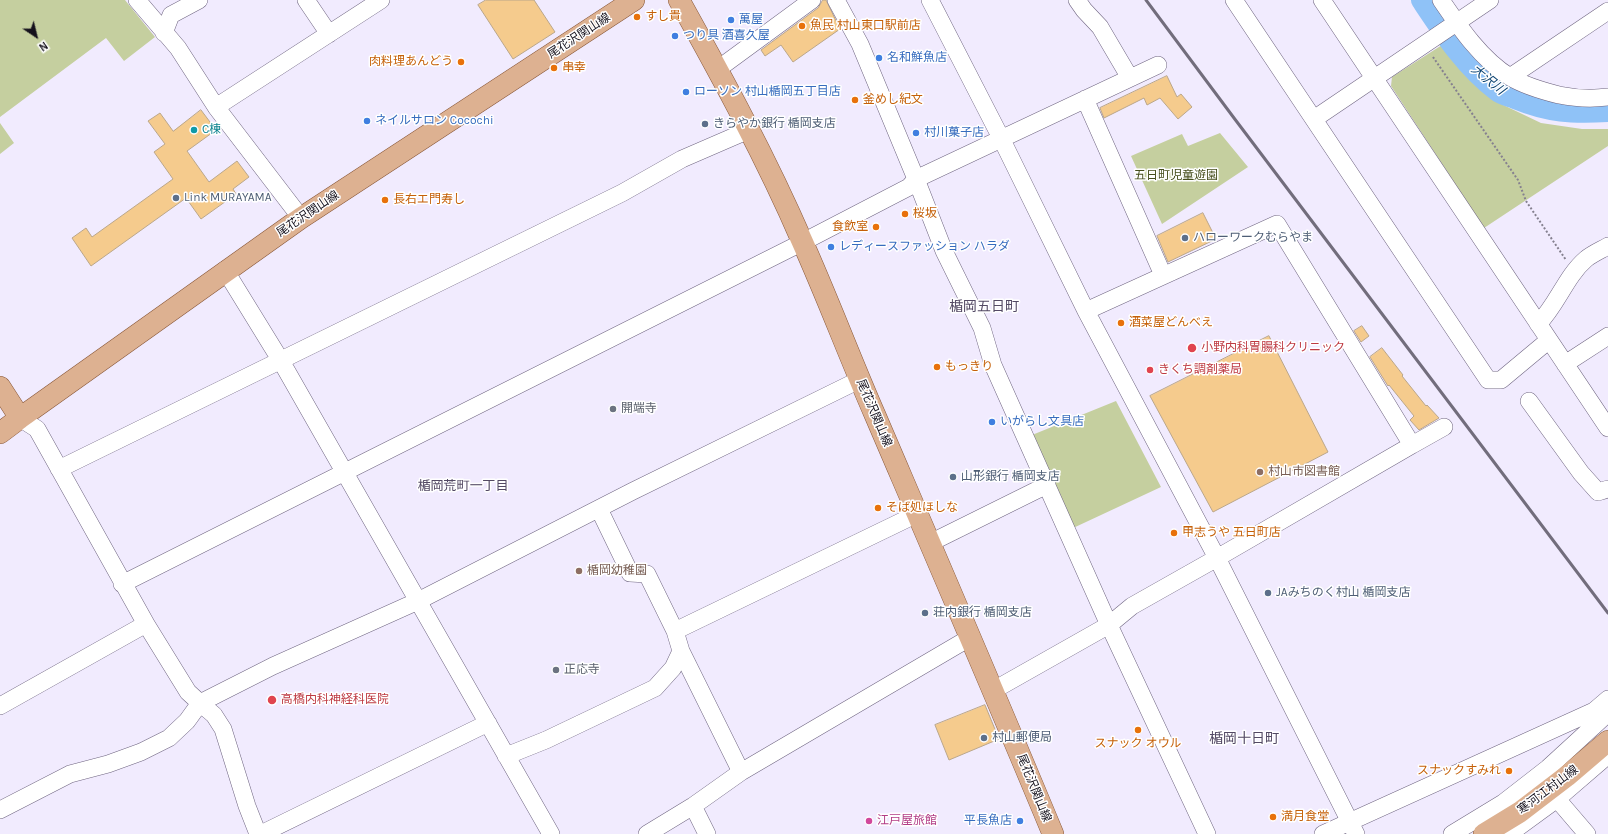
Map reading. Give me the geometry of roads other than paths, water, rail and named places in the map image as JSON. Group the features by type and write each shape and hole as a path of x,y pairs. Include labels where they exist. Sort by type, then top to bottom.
{"main road":[{"name":"尾花沢関山線","path":"0,433 225,270 301,218 634,0"},
{"name":"尾花沢関山線","path":"679,0 750,130 803,242 917,514 994,690 1053,834"},
{"path":"0,387 20,418"},
{"name":"寒河江村山線","path":"1484,834 1520,812 1608,742"}],"street":[{"path":"137,0 178,48 216,107 301,218"},
{"path":"164,33 171,15 199,0"},
{"path":"306,0 329,34"},
{"path":"216,107 381,0"},
{"path":"718,69 812,0"},
{"path":"836,0 860,44 916,178 944,251 982,328 994,365 1047,485 1109,624 1207,834"},
{"path":"930,0 1001,138 1086,311 1217,558 1353,828"},
{"path":"1077,0 1100,27 1130,78"},
{"path":"1234,0 1488,380 1501,380 1549,340"},
{"path":"1322,0 1608,428"},
{"path":"1441,0 1453,25 1485,57 1510,77 1540,91 1568,96 1600,98 1608,96"},
{"path":"1314,119 1490,0"},
{"path":"1510,77 1608,11"},
{"path":"122,584 344,471 803,242 909,187 916,178 1158,65"},
{"path":"1085,99 1163,275"},
{"path":"59,469 622,193 682,159 750,130"},
{"path":"1086,311 1277,224 1412,445"},
{"path":"1538,324 1548,314 1574,272 1587,258 1608,246"},
{"path":"225,270 281,361 551,834"},
{"path":"1565,364 1608,336"},
{"path":"0,810 70,774 108,764 141,752 169,738 187,721 200,704 273,666 418,601 599,509 860,380"},
{"path":"1529,400 1581,473 1598,492 1608,489"},
{"path":"20,418 38,429 122,584 188,692 214,715 223,729 247,806 258,834"},
{"path":"994,690 1109,624 1132,606 1444,427"},
{"path":"930,542 1047,485"},
{"path":"599,509 630,573 647,574 675,632 681,651 741,772"},
{"path":"675,632 917,514"},
{"path":"0,706 146,624"},
{"path":"647,834 693,806 741,772 971,637"},
{"path":"506,756 546,740 655,688 673,668 681,651"},
{"path":"1452,834 1503,803 1548,768 1602,713 1608,699"},
{"path":"1324,834 1353,828 1602,713"},
{"path":"262,834 488,723"},
{"path":"1509,834 1557,799 1608,755"},
{"path":"1557,799 1586,834"},
{"path":"693,806 707,834"}],"waterway":[{"name":"大沢川","path":"1422,0 1456,49 1486,82 1500,92 1527,103 1550,109 1583,112 1608,111"}],"railway":[{"path":"1146,0 1608,613"}],"place":[{"name":"すし貴","path":"637,17"},
{"name":"萬屋","path":"731,20"},
{"name":"魚民 村山東口駅前店","path":"802,26"},
{"name":"つり具 酒喜久屋","path":"675,36"},
{"name":"名和鮮魚店","path":"879,58"},
{"name":"肉料理あんどう","path":"461,62"},
{"name":"串幸","path":"554,68"},
{"name":"ローソン 村山楯岡五丁目店","path":"686,92"},
{"name":"釜めし紀文","path":"855,100"},
{"name":"ネイルサロン Cocochi","path":"367,121"},
{"name":"きらやか銀行 楯岡支店","path":"705,124"},
{"name":"C棟","path":"194,130"},
{"name":"村川菓子店","path":"916,133"},
{"name":"Link MURAYAMA","path":"176,198"},
{"name":"長右エ門寿し","path":"385,200"},
{"name":"桜坂","path":"905,214"},
{"name":"食飲室","path":"876,227"},
{"name":"ハローワークむらやま","path":"1185,238"},
{"name":"レディースファッション ハラダ","path":"831,247"},
{"name":"酒菜屋どんべえ","path":"1121,323"},
{"name":"小野内科胃腸科クリニック","path":"1192,348"},
{"name":"もっきり","path":"937,367"},
{"name":"きくち調剤薬局","path":"1150,370"},
{"name":"開端寺","path":"613,409"},
{"name":"いがらし文具店","path":"992,422"},
{"name":"村山市図書館","path":"1260,472"},
{"name":"山形銀行 楯岡支店","path":"953,477"},
{"name":"そば処ほしな","path":"878,508"},
{"name":"甲志うや 五日町店","path":"1174,533"},
{"name":"楯岡幼稚園","path":"579,571"},
{"name":"JAみちのく村山 楯岡支店","path":"1268,593"},
{"name":"荘内銀行 楯岡支店","path":"925,613"},
{"name":"正応寺","path":"556,670"},
{"name":"高橋内科神経科医院","path":"272,700"},
{"name":"スナック オウル","path":"1138,730"},
{"name":"村山郵便局","path":"984,738"},
{"name":"スナックすみれ","path":"1509,771"},
{"name":"満月食堂","path":"1273,817"},
{"name":"江戸屋旅館","path":"869,821"},
{"name":"平長魚店","path":"1020,821"}],"district":[{"name":"楯岡五日町","path":"984,307"},
{"name":"楯岡荒町一丁目","path":"463,486"},
{"name":"楯岡十日町","path":"1244,739"}],"park label":[{"name":"五日町児童遊園","path":"1176,176"}]}
